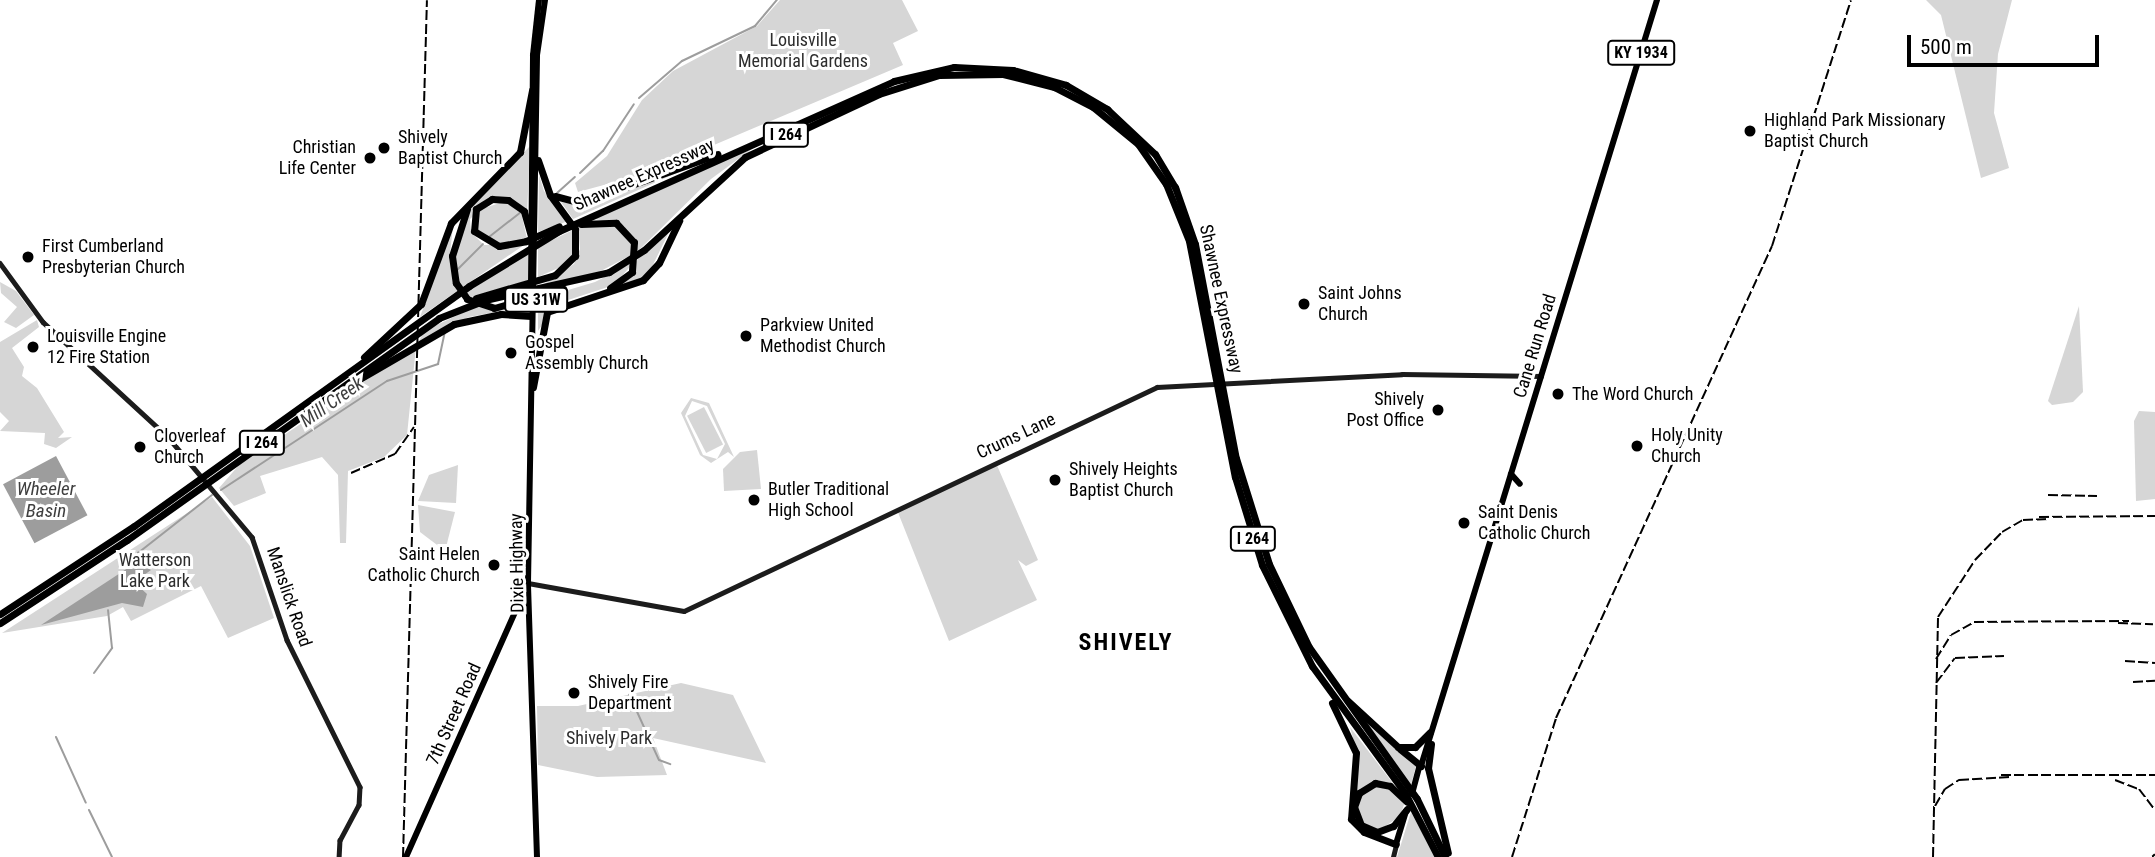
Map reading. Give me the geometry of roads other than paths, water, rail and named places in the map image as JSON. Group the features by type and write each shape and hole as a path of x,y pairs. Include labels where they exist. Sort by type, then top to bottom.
{"highway":[{"name":"Shawnee Expressway","path":"525,296 574,284 626,263 644,250 734,164 770,142 891,89 956,70"},
{"name":"Shawnee Expressway","path":"528,242 583,221 894,81 956,70 1022,71 1066,85 1107,109 1146,148 1157,163 1191,228 1221,393 1260,542 1284,601 1324,684 1405,792 1417,799 1447,857"},
{"path":"525,296 497,307 478,305 463,295 453,274 457,226 525,141 532,90"},
{"path":"549,191 562,201 578,203 745,146"},
{"path":"482,298 541,279 567,267 578,247 576,229 549,191 538,160"},
{"path":"308,401 407,321 422,304 451,223 498,176"},
{"path":"583,297 647,277 699,196"},
{"path":"492,199 508,200 524,211 528,242 499,246 481,240 472,224 476,209 492,199"},
{"path":"533,387 545,314 621,283 636,259 625,228 608,221 583,221"},
{"name":"I 264","path":"0,623 320,401 528,242"},
{"path":"482,298 525,296"},
{"name":"I 264","path":"426,321 439,318 482,298"},
{"path":"320,401 429,337 473,318 531,316"},
{"name":"I 264","path":"0,614 407,335"},
{"name":"Shawnee Expressway","path":"1321,673 1333,685 1405,792"},
{"path":"1324,684 1356,753 1351,819 1364,832 1396,844"},
{"path":"1333,685 1421,766"},
{"path":"1398,747 1415,747 1430,732"},
{"path":"1430,744 1428,768 1447,857"},
{"path":"1410,809 1393,826 1380,832 1364,827 1355,814 1358,794 1372,784 1387,785 1405,792 1410,809 1438,857"}],"main road":[{"name":"Dixie Highway","path":"533,365 528,242 532,90 539,0"},
{"name":"Dixie Highway","path":"537,857 528,583 538,160 537,55 545,0"},
{"name":"Cane Run Road","path":"1392,857 1410,809 1430,732 1657,0"},
{"name":"Manslick Road","path":"0,257 47,326"},
{"name":"Manslick Road","path":"0,263 47,326 149,418 215,491 252,537 287,640 360,787 359,805 341,837 339,857"},
{"name":"Crums Lane","path":"528,583 662,610 687,610 1157,387 1402,374 1541,376"},
{"path":"1511,474 1520,484"},
{"name":"7th Street Road","path":"406,857 528,583"},
{"name":"Cane Run Road","path":"1421,766 1430,744 1441,700"}],"water":[{"name":"Wheeler Basin","path":"56,456 87,515 34,543 3,484"},
{"path":"137,562 151,570 134,582 147,594 143,607 122,603 41,625"}],"waterway":[{"name":"Mill Creek","path":"639,98 682,61 755,26 777,0"},
{"name":"Mill Creek","path":"580,173 603,151 634,104"},
{"name":"Mill Creek","path":"557,193 575,177"},
{"name":"Mill Creek","path":"489,237 520,213"},
{"name":"Mill Creek","path":"456,271 483,244"},
{"name":"Mill Creek","path":"221,490 387,381 438,364 445,332"},
{"name":"Mill Creek","path":"134,566 138,553 212,495"},
{"name":"Mill Creek","path":"94,673 112,648 108,610"},
{"path":"629,694 659,760 670,764"},
{"name":"Mill Creek","path":"56,737 86,803"},
{"name":"Mill Creek","path":"89,810 112,857"}],"railway":[{"path":"403,857 427,0"},
{"path":"1512,857 1556,718 1772,246 1851,0"},
{"path":"351,473 395,454 414,427"},
{"path":"2048,495 2097,496"},
{"path":"2039,517 2155,516"},
{"path":"1933,857 1938,617 1975,560 2002,532 2023,520 2049,519"},
{"path":"1936,659 1951,635 1974,622 2129,621"},
{"path":"2118,623 2153,624"},
{"path":"1936,683 1955,658 2004,656"},
{"path":"2125,661 2155,663"},
{"path":"2133,682 2155,681"},
{"path":"2001,775 2155,775"},
{"path":"1935,806 1945,789 1959,780 2010,777"},
{"path":"2115,780 2139,789 2155,810"},
{"path":"2152,857 2155,854"}],"place":[{"name":"Highland Park Missionary Baptist Church","path":"1750,131"},
{"name":"Shively Baptist Church","path":"384,148"},
{"name":"Christian Life Center","path":"370,158"},
{"name":"First Cumberland Presbyterian Church","path":"28,257"},
{"name":"Saint Johns Church","path":"1304,304"},
{"name":"Parkview United Methodist Church","path":"746,336"},
{"name":"Louisville Engine 12 Fire Station","path":"33,347"},
{"name":"Gospel Assembly Church","path":"511,353"},
{"name":"The Word Church","path":"1558,394"},
{"name":"Shively Post Office","path":"1438,410"},
{"name":"Holy Unity Church","path":"1637,446"},
{"name":"Cloverleaf Church","path":"140,447"},
{"name":"Shively Heights Baptist Church","path":"1055,480"},
{"name":"Butler Traditional High School","path":"754,500"},
{"name":"Saint Denis Catholic Church","path":"1464,523"},
{"name":"Saint Helen Catholic Church","path":"494,565"},
{"name":"Shively Fire Department","path":"574,693"}],"district":[{"name":"SHIVELY","path":"1126,643"}],"park label":[{"name":"Louisville Memorial Gardens","path":"803,51"},
{"name":"Watterson Lake Park","path":"155,571"},
{"name":"Shively Park","path":"609,738"}]}
